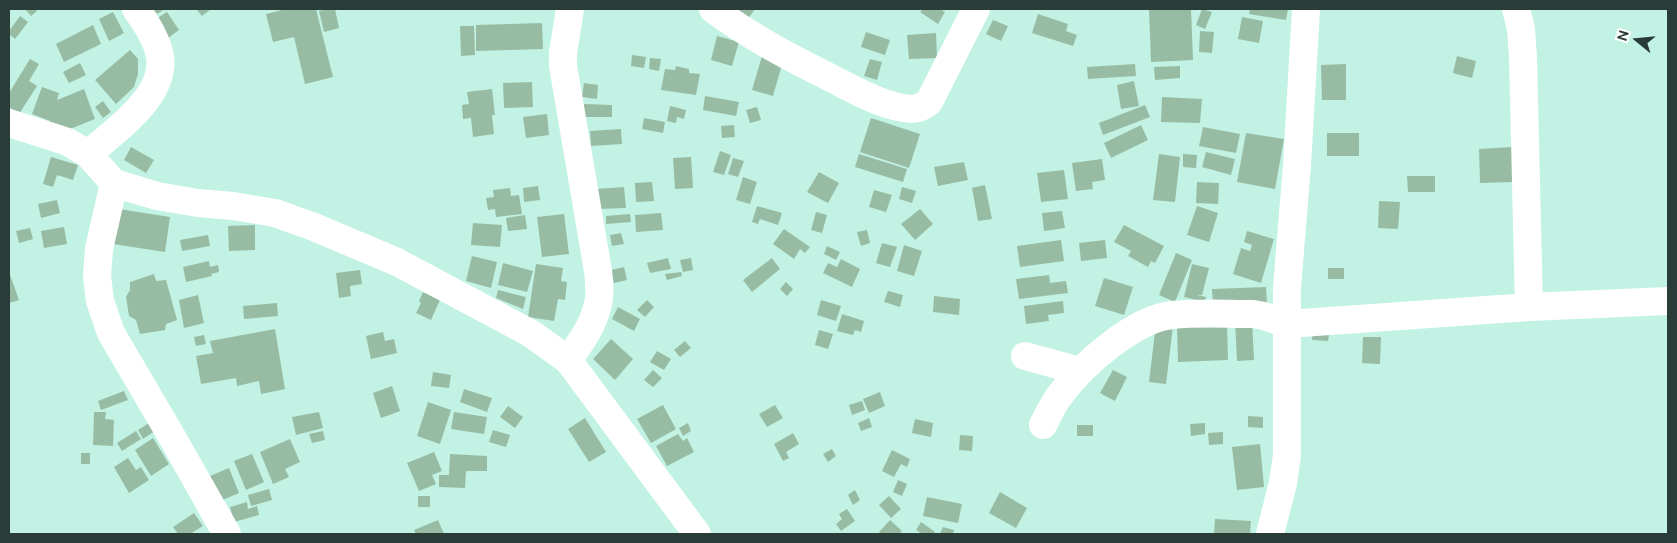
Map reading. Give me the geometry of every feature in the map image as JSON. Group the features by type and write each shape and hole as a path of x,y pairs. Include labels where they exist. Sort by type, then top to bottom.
{"street":[{"path":"88,154 130,118 155,87 160,72 160,56 152,34 136,9"},
{"path":"568,360 586,336 594,318 599,297 598,271 563,66 563,53 570,9"},
{"path":"713,9 789,57 864,95 888,104 912,109 922,108 929,102 976,9"},
{"path":"1270,534 1283,483 1287,455 1287,287 1297,165 1306,9"},
{"path":"1516,9 1521,29 1523,57 1529,307"},
{"path":"9,123 68,142 88,154 114,182 157,196 275,213 314,227 397,262 530,334 568,360 697,534"},
{"path":"114,182 99,249 97,276 100,301 111,333 227,534"},
{"path":"1043,425 1058,397 1080,371 1131,330 1149,320 1172,315 1253,314 1286,324 1529,307 1668,301"},
{"path":"1025,356 1080,371"}],"building":[{"path":"25,9 35,9 37,11 31,16"},
{"path":"153,9 165,9 157,14"},
{"path":"196,9 211,9 202,16"},
{"path":"286,9 316,9 333,77 305,84 294,37 273,42 266,14"},
{"path":"335,9 339,28 324,32 319,11"},
{"path":"730,9 755,9 747,20"},
{"path":"923,9 940,9 945,12 938,24 920,12"},
{"path":"1149,9 1191,9 1193,60 1151,62"},
{"path":"1202,9 1212,12 1205,29 1196,25"},
{"path":"1250,9 1288,9 1286,20 1249,14"},
{"path":"113,12 124,33 109,41 99,19"},
{"path":"167,12 179,30 168,38 156,19"},
{"path":"1038,14 1068,24 1066,31 1077,35 1073,46 1032,33"},
{"path":"20,16 28,22 15,39 9,34 9,31"},
{"path":"1242,17 1263,21 1259,43 1238,39"},
{"path":"993,20 1008,26 1001,41 986,34"},
{"path":"542,23 543,49 476,51 476,25"},
{"path":"93,25 101,44 64,62 56,44"},
{"path":"460,26 474,26 475,55 461,56"},
{"path":"1200,31 1214,32 1212,53 1199,52"},
{"path":"866,32 890,40 885,55 861,47"},
{"path":"936,33 937,58 909,59 907,35"},
{"path":"717,36 739,42 732,66 711,60"},
{"path":"130,50 138,59 138,74 134,87 116,104 95,80"},
{"path":"632,55 646,57 644,68 631,66"},
{"path":"762,56 783,61 773,96 752,90"},
{"path":"1457,56 1476,61 1472,78 1453,73"},
{"path":"650,58 661,59 659,71 649,69"},
{"path":"30,59 39,64 29,81 37,86 19,114 9,107 9,93"},
{"path":"870,59 882,62 877,80 864,76"},
{"path":"80,63 86,75 69,83 63,72"},
{"path":"1135,64 1136,76 1088,79 1087,67"},
{"path":"1346,64 1346,100 1322,100 1321,65"},
{"path":"676,66 689,69 689,73 700,74 696,95 661,90 665,69 675,70"},
{"path":"1180,66 1180,78 1155,80 1154,67"},
{"path":"1134,81 1139,106 1121,109 1117,85"},
{"path":"532,82 533,107 504,108 503,83"},
{"path":"584,83 598,85 597,99 582,97"},
{"path":"42,87 59,93 57,100 84,89 95,119 65,131 48,125 50,121 32,114"},
{"path":"492,89 495,115 492,115 494,134 473,137 471,118 463,119 462,105 469,104 467,92"},
{"path":"705,96 739,102 736,116 703,110"},
{"path":"1162,97 1202,99 1200,123 1161,122"},
{"path":"103,101 111,112 103,118 95,107"},
{"path":"584,104 612,105 612,117 583,117"},
{"path":"1145,105 1150,117 1103,135 1099,123"},
{"path":"670,106 686,110 684,119 677,117 676,123 667,121"},
{"path":"757,107 761,120 750,123 746,110"},
{"path":"547,114 549,135 526,138 523,117"},
{"path":"644,118 665,122 663,133 642,129"},
{"path":"871,118 920,134 909,168 860,152"},
{"path":"734,125 735,137 722,138 721,126"},
{"path":"1141,125 1148,140 1111,158 1104,143"},
{"path":"1203,127 1240,134 1236,153 1199,146"},
{"path":"621,129 622,144 591,146 590,131"},
{"path":"1246,133 1284,139 1275,189 1237,182"},
{"path":"1327,133 1359,133 1359,156 1327,156"},
{"path":"131,147 154,160 146,173 124,160"},
{"path":"1512,147 1513,182 1480,183 1479,149"},
{"path":"720,151 731,155 724,175 713,172"},
{"path":"1206,152 1235,159 1231,175 1202,167"},
{"path":"859,154 907,169 903,182 855,167"},
{"path":"1159,154 1180,157 1175,202 1153,200"},
{"path":"1183,154 1197,155 1196,168 1183,167"},
{"path":"51,157 78,165 73,180 57,175 53,187 43,184"},
{"path":"691,157 693,188 675,189 673,158"},
{"path":"733,158 744,161 738,177 728,174"},
{"path":"1102,159 1105,180 1092,182 1093,189 1076,191 1072,163"},
{"path":"964,162 968,180 938,186 934,167"},
{"path":"1064,170 1068,199 1041,202 1037,173"},
{"path":"819,172 839,183 828,203 807,192"},
{"path":"1407,176 1435,176 1435,192 1408,192"},
{"path":"743,177 757,182 750,204 736,200"},
{"path":"652,182 654,201 636,202 635,183"},
{"path":"1197,182 1219,183 1218,204 1196,203"},
{"path":"985,185 992,219 978,221 972,188"},
{"path":"538,186 540,200 524,202 523,188"},
{"path":"624,187 626,208 598,209 596,189"},
{"path":"902,187 916,191 912,203 899,199"},
{"path":"510,188 511,196 519,195 522,214 496,217 495,209 488,210 486,198 494,197 493,190"},
{"path":"874,190 892,195 886,212 869,207"},
{"path":"57,200 60,213 41,218 38,204"},
{"path":"1379,201 1400,202 1398,229 1378,228"},
{"path":"757,206 782,213 778,225 760,219 758,224 752,222"},
{"path":"1197,206 1218,213 1209,242 1187,235"},
{"path":"119,209 170,217 165,252 113,244"},
{"path":"920,209 933,224 915,240 901,224"},
{"path":"1062,211 1065,228 1044,231 1042,213"},
{"path":"816,212 827,215 822,233 811,230"},
{"path":"661,213 663,230 636,232 635,215"},
{"path":"564,214 569,254 542,257 537,217"},
{"path":"630,214 631,222 606,224 606,216"},
{"path":"525,215 527,229 508,231 506,218"},
{"path":"473,223 502,225 500,247 471,245"},
{"path":"255,225 255,250 229,251 228,226"},
{"path":"1124,225 1164,246 1155,263 1151,261 1148,267 1128,256 1131,251 1114,242"},
{"path":"64,227 67,244 44,248 41,231"},
{"path":"30,228 33,239 19,243 16,231"},
{"path":"784,229 810,247 805,253 800,249 794,259 773,244"},
{"path":"867,230 870,243 861,246 857,232"},
{"path":"1247,231 1274,239 1261,283 1233,274 1241,248 1250,251 1252,245 1244,242"},
{"path":"621,233 624,244 612,246 610,235"},
{"path":"208,235 210,246 182,251 180,240"},
{"path":"1061,240 1064,261 1020,267 1017,246"},
{"path":"1105,240 1107,258 1081,261 1079,243"},
{"path":"882,243 897,247 890,267 876,263"},
{"path":"904,245 922,251 914,276 897,271"},
{"path":"827,246 840,252 836,260 824,254"},
{"path":"1176,253 1192,260 1175,302 1159,295"},
{"path":"472,256 497,262 491,288 466,281"},
{"path":"668,258 671,269 650,273 647,263"},
{"path":"691,258 693,270 683,272 680,260"},
{"path":"772,258 780,269 752,292 743,280"},
{"path":"841,259 860,269 852,287 823,273 828,263 837,267"},
{"path":"209,261 210,267 218,265 219,272 211,274 212,276 186,282 183,267"},
{"path":"503,263 533,271 527,292 498,285"},
{"path":"536,264 563,268 561,281 567,282 565,300 558,299 554,321 528,317"},
{"path":"1192,264 1209,268 1202,295 1197,295 1206,297 1203,308 1197,300 1184,297"},
{"path":"624,267 627,280 614,283 611,270"},
{"path":"1328,268 1344,268 1344,279 1328,279"},
{"path":"360,270 362,284 350,286 351,296 339,298 336,273"},
{"path":"9,272 19,300 9,303"},
{"path":"681,272 682,276 667,280 665,274"},
{"path":"154,274 156,281 166,280 177,320 166,324 165,330 140,334 136,320 129,316 126,297 130,290 130,282"},
{"path":"1049,275 1050,283 1066,281 1068,293 1019,299 1016,279"},
{"path":"1104,278 1133,287 1124,315 1095,306"},
{"path":"786,282 793,289 787,296 780,289"},
{"path":"1266,287 1267,304 1213,306 1212,289"},
{"path":"498,290 526,297 523,309 496,298"},
{"path":"888,291 903,295 900,307 884,302"},
{"path":"423,292 440,300 431,320 416,313 421,303 419,301"},
{"path":"198,295 204,323 184,328 179,300"},
{"path":"934,296 960,299 959,315 933,312"},
{"path":"647,300 654,307 645,317 637,310"},
{"path":"821,300 841,306 836,321 817,315"},
{"path":"1063,301 1064,313 1048,315 1049,321 1026,324 1024,306"},
{"path":"277,303 278,316 244,319 243,306"},
{"path":"618,307 640,319 634,331 612,319"},
{"path":"842,314 864,321 861,332 855,330 853,335 837,331"},
{"path":"1252,320 1254,360 1237,361 1235,321"},
{"path":"1156,324 1173,326 1166,384 1149,382"},
{"path":"1227,324 1228,360 1178,362 1177,326"},
{"path":"275,329 285,389 261,394 259,381 237,386 236,378 201,384 196,356 213,353 210,341"},
{"path":"1313,329 1330,329 1328,341 1312,340"},
{"path":"819,330 833,334 828,349 815,345"},
{"path":"383,332 385,341 394,339 397,353 371,359 366,336"},
{"path":"204,335 206,344 196,346 194,337"},
{"path":"1363,337 1381,337 1380,364 1362,363"},
{"path":"611,339 633,359 615,380 593,359"},
{"path":"685,341 691,348 680,357 674,350"},
{"path":"657,351 671,359 664,370 650,362"},
{"path":"653,370 662,378 653,387 644,380"},
{"path":"1113,370 1127,377 1115,401 1100,393"},
{"path":"433,372 451,375 449,388 431,386"},
{"path":"392,386 400,411 381,418 373,393"},
{"path":"464,389 492,398 487,412 460,402"},
{"path":"124,391 128,400 101,410 98,401"},
{"path":"880,392 885,406 869,413 863,399"},
{"path":"862,401 865,410 852,415 849,405"},
{"path":"428,402 451,410 440,444 417,436"},
{"path":"663,405 676,429 651,443 637,419"},
{"path":"775,405 783,418 767,427 759,414"},
{"path":"508,406 523,417 515,428 500,417"},
{"path":"94,412 106,412 105,419 114,420 113,446 93,445"},
{"path":"319,412 323,428 296,435 292,417"},
{"path":"454,412 487,417 484,434 451,429"},
{"path":"1248,416 1263,417 1263,428 1248,427"},
{"path":"585,418 606,452 589,462 568,429"},
{"path":"869,418 872,427 861,431 858,423"},
{"path":"915,419 933,423 931,437 912,433"},
{"path":"149,423 155,431 143,439 138,430"},
{"path":"688,423 691,431 683,436 679,428"},
{"path":"1205,423 1205,434 1191,436 1190,424"},
{"path":"1077,425 1093,425 1093,436 1077,436"},
{"path":"493,430 510,435 506,447 489,442"},
{"path":"136,431 141,439 122,451 117,443"},
{"path":"323,431 325,440 312,443 309,434"},
{"path":"1223,432 1223,444 1209,445 1208,433"},
{"path":"793,433 799,444 786,452 789,458 783,461 774,444"},
{"path":"678,434 683,441 687,438 694,452 667,466 656,446"},
{"path":"960,435 973,436 972,451 959,450"},
{"path":"153,438 169,464 151,476 135,450"},
{"path":"290,439 300,462 285,469 289,477 273,484 260,452"},
{"path":"1260,444 1264,487 1237,490 1232,447"},
{"path":"832,449 836,456 828,462 823,454"},
{"path":"892,450 910,459 907,467 901,464 894,477 882,471"},
{"path":"434,452 442,471 432,475 436,484 419,491 407,463"},
{"path":"81,453 90,453 90,464 81,464"},
{"path":"252,454 264,482 246,490 234,461"},
{"path":"450,454 487,456 487,471 466,471 465,488 439,487 439,475 449,475"},
{"path":"128,458 136,470 141,467 149,480 129,493 114,467"},
{"path":"229,468 239,493 220,501 210,476"},
{"path":"898,480 907,484 902,496 893,492"},
{"path":"269,489 272,500 251,506 248,495"},
{"path":"855,490 860,500 853,505 848,495"},
{"path":"1000,492 1027,508 1016,528 989,513"},
{"path":"418,496 430,496 430,507 418,507"},
{"path":"889,496 901,509 891,518 879,505"},
{"path":"927,497 962,504 958,523 923,516"},
{"path":"247,502 248,509 257,506 259,515 234,522 230,507"},
{"path":"847,509 855,521 841,531 836,524 842,519 839,514"},
{"path":"194,513 203,526 190,534 178,534 173,527"},
{"path":"1215,519 1251,521 1250,534 1214,534"},
{"path":"438,520 444,534 416,534 414,530"},
{"path":"890,520 902,531 899,534 881,534 879,532"},
{"path":"921,522 935,532 934,534 922,534 916,530"},
{"path":"943,527 954,530 953,534 940,534"}]}
